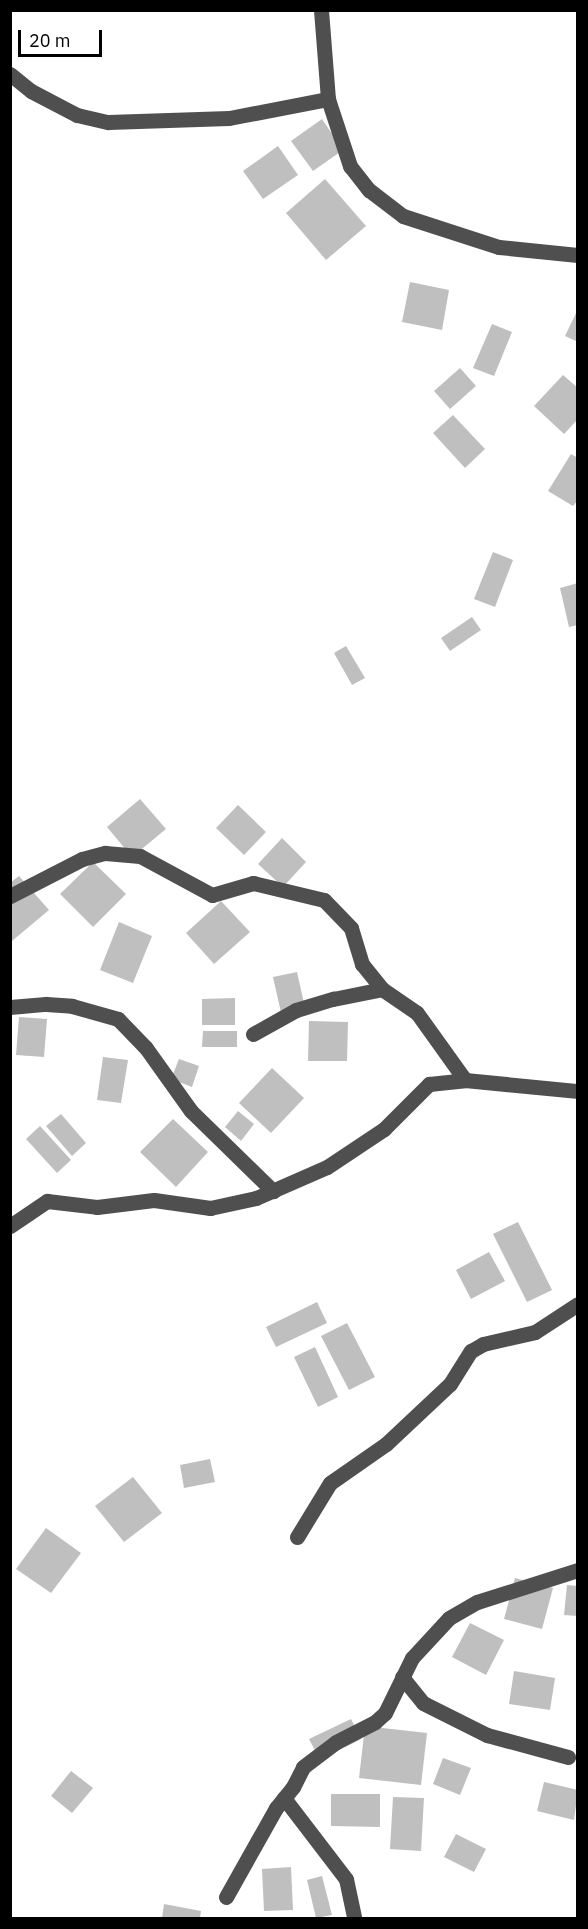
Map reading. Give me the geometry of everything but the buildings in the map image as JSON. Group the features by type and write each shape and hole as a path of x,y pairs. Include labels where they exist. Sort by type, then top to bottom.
{"street":[{"path":"321,10 328,99 350,166 369,190 403,216 499,247 578,255"},
{"path":"10,74 31,91 77,115 108,122 229,118 328,99"},
{"path":"10,896 82,859 105,853 140,856 212,895 253,883 324,900 351,928 362,964 382,990 417,1013 465,1080"},
{"path":"253,1034 296,1011 333,999 382,990"},
{"path":"10,1007 46,1004 72,1006 118,1019 146,1048 191,1111 273,1191"},
{"path":"10,1226 47,1201 97,1207 154,1200 210,1208 256,1198 327,1167 384,1129 429,1084 465,1080 578,1091"},
{"path":"297,1537 330,1483 386,1444 450,1384 471,1351 483,1344 535,1332 578,1304"},
{"path":"226,1897 303,1767 318,1754 375,1722 385,1713 412,1658 449,1618 477,1602 578,1570"},
{"path":"402,1677 423,1703 487,1736 568,1757"},
{"path":"284,1798 346,1879 354,1918"}]}
